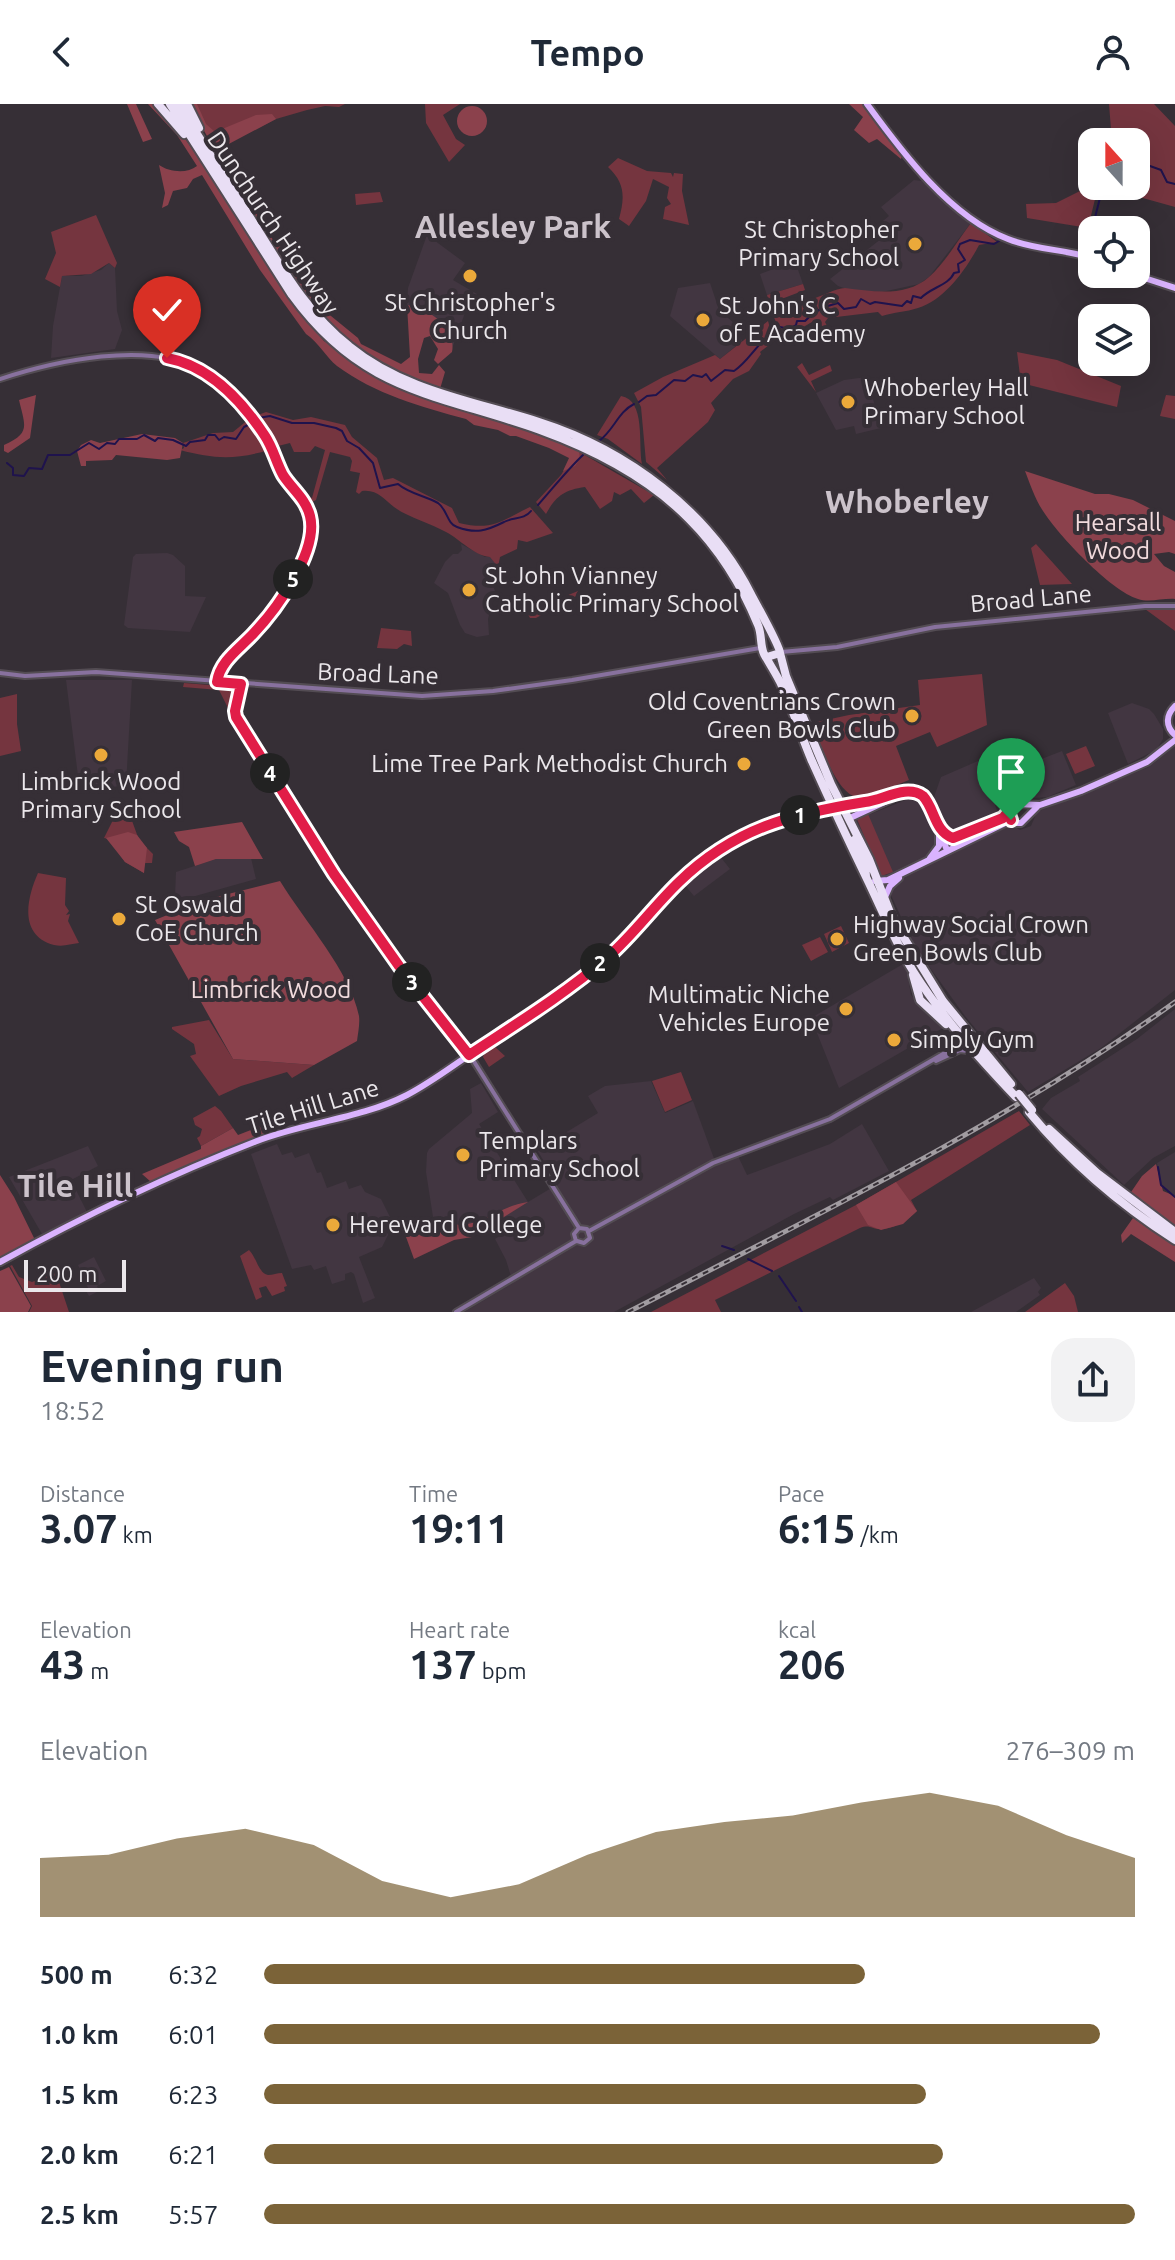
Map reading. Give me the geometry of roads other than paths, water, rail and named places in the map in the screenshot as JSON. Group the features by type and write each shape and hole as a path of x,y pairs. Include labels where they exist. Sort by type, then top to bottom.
{"highway":[{"path":"158,104 196,146"},
{"name":"Dunchurch Highway","path":"170,104 307,316 356,361 424,395 538,429 585,447 640,479 689,519 726,563 752,609 762,634 764,652 828,786"},
{"name":"Dunchurch Highway","path":"178,104 298,292 329,330 359,355 415,385 541,423 604,450 644,473 690,511 728,555 779,648 786,676 828,786"},
{"path":"187,104 224,176"},
{"path":"726,542 728,555"},
{"path":"764,652 779,648"},
{"path":"828,786 843,829 889,928 912,969 935,1003 994,1074"},
{"path":"833,805 850,818 893,920 934,989 1052,1140 1121,1203 1175,1240"},
{"path":"850,818 848,823 865,864 866,877"},
{"path":"912,969 920,1000 961,1046 1018,1096"},
{"path":"1030,1111 1097,1173 1175,1232"}],"main road":[{"path":"869,104 913,165 981,225 1024,245 1078,254"},
{"path":"1150,278 1175,286"},
{"path":"1164,750 1169,714 1175,706"},
{"path":"866,877 878,882 888,880 1000,825 1021,823 1040,805 1137,767 1164,750 1175,738 1169,728"},
{"path":"828,786 854,803"},
{"path":"850,818 908,790 919,793 928,802 947,850"},
{"name":"Tile Hill Lane","path":"806,814 833,805 881,799 908,790"},
{"path":"937,824 946,836 959,838 1003,818 1014,804 1040,805"},
{"name":"Tile Hill Lane","path":"0,1262 145,1190 257,1141 396,1100 533,1013 603,960 678,883 717,850 751,830 833,805"},
{"path":"1024,805 1028,815"},
{"path":"818,810 832,814 843,829"},
{"path":"1008,812 1012,822"},
{"path":"930,858 939,846 937,824"},
{"path":"884,899 891,884 911,869"}],"street":[{"path":"0,379 70,360 167,358 196,367 217,381 252,416 272,448 285,478 308,508 311,531 300,564 284,595 261,625 221,667 217,682"},
{"name":"Broad Lane","path":"779,648 837,647 935,627 1145,606 1175,606"},
{"name":"Broad Lane","path":"753,651 764,652"},
{"name":"Broad Lane","path":"0,673 25,676 96,672 409,695 468,693 583,678 721,654 764,652"},
{"path":"241,684 236,717 301,824 376,934 469,1055 579,1228 589,1231 713,1163 825,1121 961,1046"},
{"path":"576,1241 574,1234 579,1228"},
{"path":"456,1312 576,1241 586,1242 589,1231"}],"waterway":[{"path":"1150,166 1161,170 1167,182 1175,184"},
{"path":"1095,216 1099,200"},
{"path":"780,327 789,329 797,321 805,321 820,310 838,303 844,309 856,307 861,299 870,304 902,306 907,301 911,303 913,296 921,298 959,272 958,264 965,260 958,249 960,244 970,240 994,244 999,241"},
{"path":"639,402 647,396 656,395 674,380 685,381 693,375 702,377 706,374 711,381 725,370 734,371 769,336 768,332"},
{"path":"599,441 634,404"},
{"path":"258,418 270,416 342,431 347,441 359,448 373,463 380,488 398,484 438,503 457,527 475,531 486,529 525,516 531,511"},
{"path":"7,463 13,468 13,475 24,476 29,468 42,469 48,455 70,455 89,443 99,449 107,443 115,444 119,439 137,439 144,435 155,441 158,438 173,440 186,446 190,442 205,440 208,435 215,435 219,440 224,437 236,439 244,427 252,423"},
{"path":"538,505 584,454"},
{"path":"1158,1167 1161,1185 1175,1197"},
{"path":"722,1246 734,1250"},
{"path":"748,1259 772,1271"},
{"path":"779,1276 796,1301"},
{"path":"799,1307 802,1312"}],"railway":[{"path":"628,1312 976,1129 1110,1047 1175,1002"}],"place":[{"name":"St Christopher Primary School","path":"915,244"},
{"name":"St Christopher's Church","path":"470,276"},
{"name":"St John's C of E Academy","path":"703,320"},
{"name":"Whoberley Hall Primary School","path":"848,402"},
{"name":"St John Vianney Catholic Primary School","path":"469,590"},
{"name":"Old Coventrians Crown Green Bowls Club","path":"912,716"},
{"name":"Limbrick Wood Primary School","path":"101,755"},
{"name":"Lime Tree Park Methodist Church","path":"744,764"},
{"name":"St Oswald CoE Church","path":"119,919"},
{"name":"Highway Social Crown Green Bowls Club","path":"837,939"},
{"name":"Multimatic Niche Vehicles Europe","path":"846,1009"},
{"name":"Simply Gym","path":"894,1040"},
{"name":"Templars Primary School","path":"463,1155"},
{"name":"Hereward College","path":"333,1225"}],"district":[{"name":"Allesley Park","path":"513,227"},
{"name":"Whoberley","path":"907,502"},
{"name":"Tile Hill","path":"75,1186"}],"park label":[{"name":"Hearsall Wood","path":"1118,537"},
{"name":"Limbrick Wood","path":"271,990"}]}
